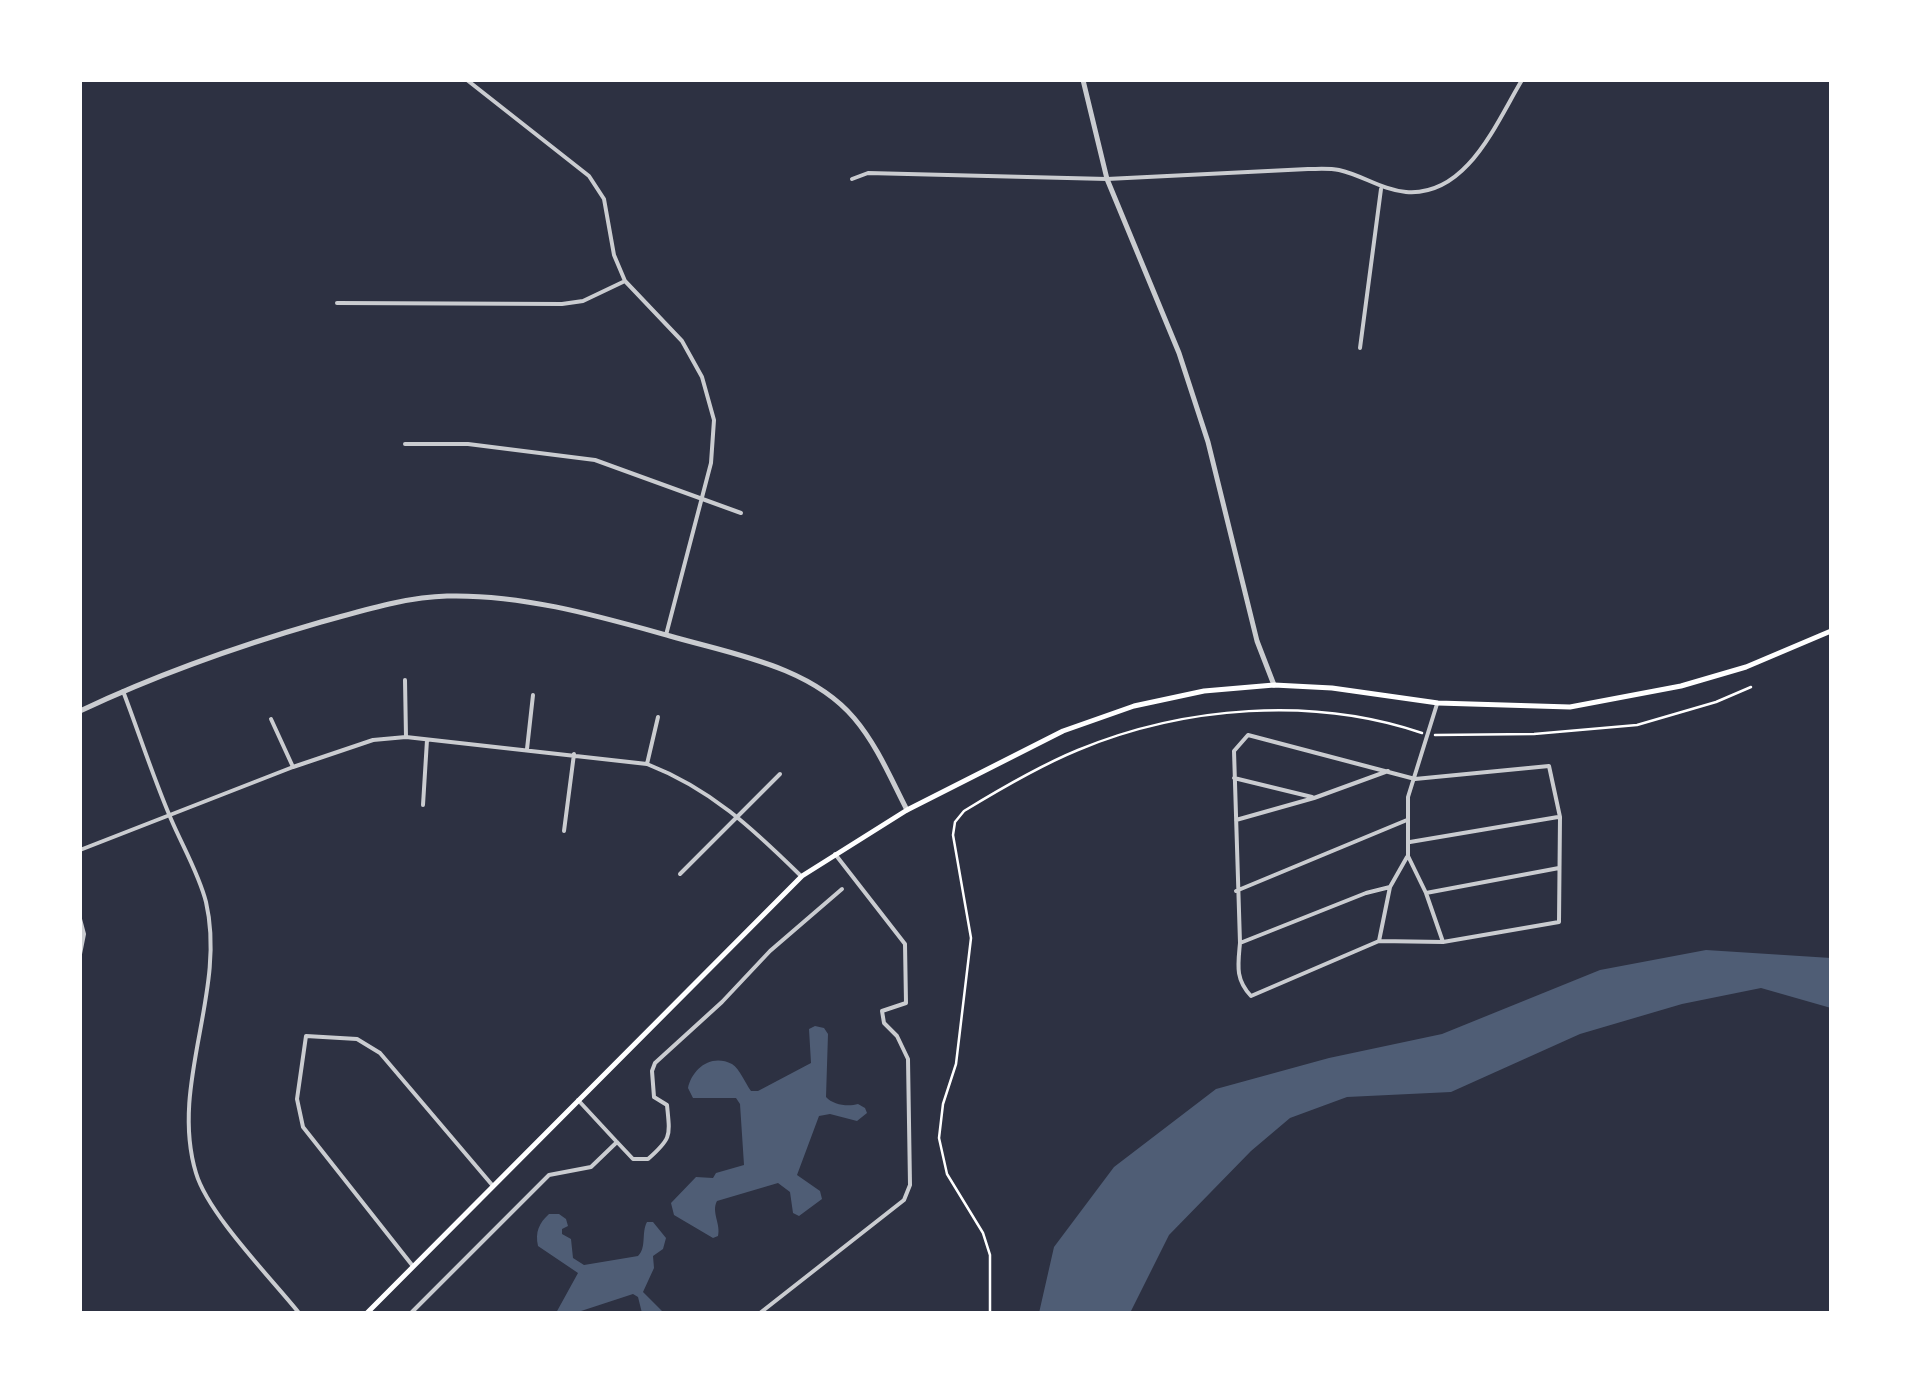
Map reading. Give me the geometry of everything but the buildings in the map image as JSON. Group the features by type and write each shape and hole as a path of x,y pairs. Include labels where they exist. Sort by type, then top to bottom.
{"main road":[{"path":"367,1313 802,876 907,810 1063,731 1134,706 1204,691 1274,685 1438,702 1570,707 1625,699 1746,667 1831,631"}],"street":[{"path":"467,80 589,176 604,199 614,254 624,281 682,340 702,377 714,420 712,462 666,635"},
{"path":"1084,80 1107,178 1199,413 1257,640 1274,685"},
{"path":"852,178 868,174 1107,178 1308,169 1338,170 1409,192 1442,186 1468,168 1522,80"},
{"path":"1360,348 1382,186"},
{"path":"337,303 573,303 624,281"},
{"path":"405,444 468,444 595,460 742,512"},
{"path":"80,711 232,647 357,612 424,598 470,596 530,603 666,635 770,666 828,694 865,733 907,810"},
{"path":"405,680 406,737"},
{"path":"123,690 168,814 206,902 210,951 188,1132 196,1176 218,1213 299,1313"},
{"path":"527,749 534,695"},
{"path":"1379,942 1390,886 1408,856 1408,797 1438,702"},
{"path":"647,764 658,717"},
{"path":"271,718 293,767"},
{"path":"1248,734 1416,779 1549,766 1560,817 1559,922 1443,942 1379,942 1251,996 1241,986 1237,973 1240,943 1234,750 1248,734"},
{"path":"80,850 293,767 373,740 406,737 647,764 682,778 739,815 802,876"},
{"path":"423,805 427,738"},
{"path":"564,831 574,754"},
{"path":"1236,820 1314,798 1390,770"},
{"path":"680,874 780,774"},
{"path":"1234,778 1314,798"},
{"path":"1410,842 1560,817"},
{"path":"1236,891 1409,819"},
{"path":"760,1313 904,1200 910,1185 908,1059 897,1036 884,1023 882,1011 906,1003 905,944 835,854"},
{"path":"1408,856 1443,942"},
{"path":"1426,893 1560,868"},
{"path":"1240,943 1390,886"},
{"path":"578,1100 633,1158 648,1159 670,1137 667,1105 654,1097 655,1063 722,1002 770,951 842,889"},
{"path":"80,920 84,934 80,954"},
{"path":"413,1267 303,1126 297,1099 306,1036 356,1039 380,1053 493,1186"},
{"path":"411,1313 549,1175 592,1167 617,1142"}],"path":[{"path":"990,1313 990,1255 983,1233 947,1174 939,1138 942,1104 956,1064 971,938 953,835 954,822 964,811 1057,759 1158,725 1229,714 1300,711 1338,714 1451,737 1534,734 1638,724 1716,702 1750,687"}],"water":[{"path":"1706,950 1831,958 1831,1008 1761,988 1682,1004 1580,1034 1451,1092 1347,1097 1290,1118 1251,1151 1169,1235 1130,1313 1039,1313 1054,1247 1114,1167 1216,1089 1329,1058 1442,1034 1600,970"},
{"path":"824,1028 828,1034 826,1097 841,1105 858,1104 867,1113 857,1121 830,1114 819,1116 797,1175 820,1191 822,1199 799,1216 793,1213 790,1192 778,1183 717,1201 719,1232 713,1238 674,1215 671,1203 696,1177 713,1178 716,1173 744,1165 740,1104 736,1098 693,1098 688,1088 694,1075 710,1062 724,1061 738,1069 751,1091 758,1091 811,1063 809,1029"},
{"path":"549,1214 566,1219 568,1226 562,1234 571,1239 573,1258 584,1265 638,1256 647,1222 653,1222 666,1238 663,1249 653,1256 654,1268 643,1292 664,1313 642,1313 638,1297 633,1294 575,1313 556,1313 578,1273 538,1246 539,1228"}]}
